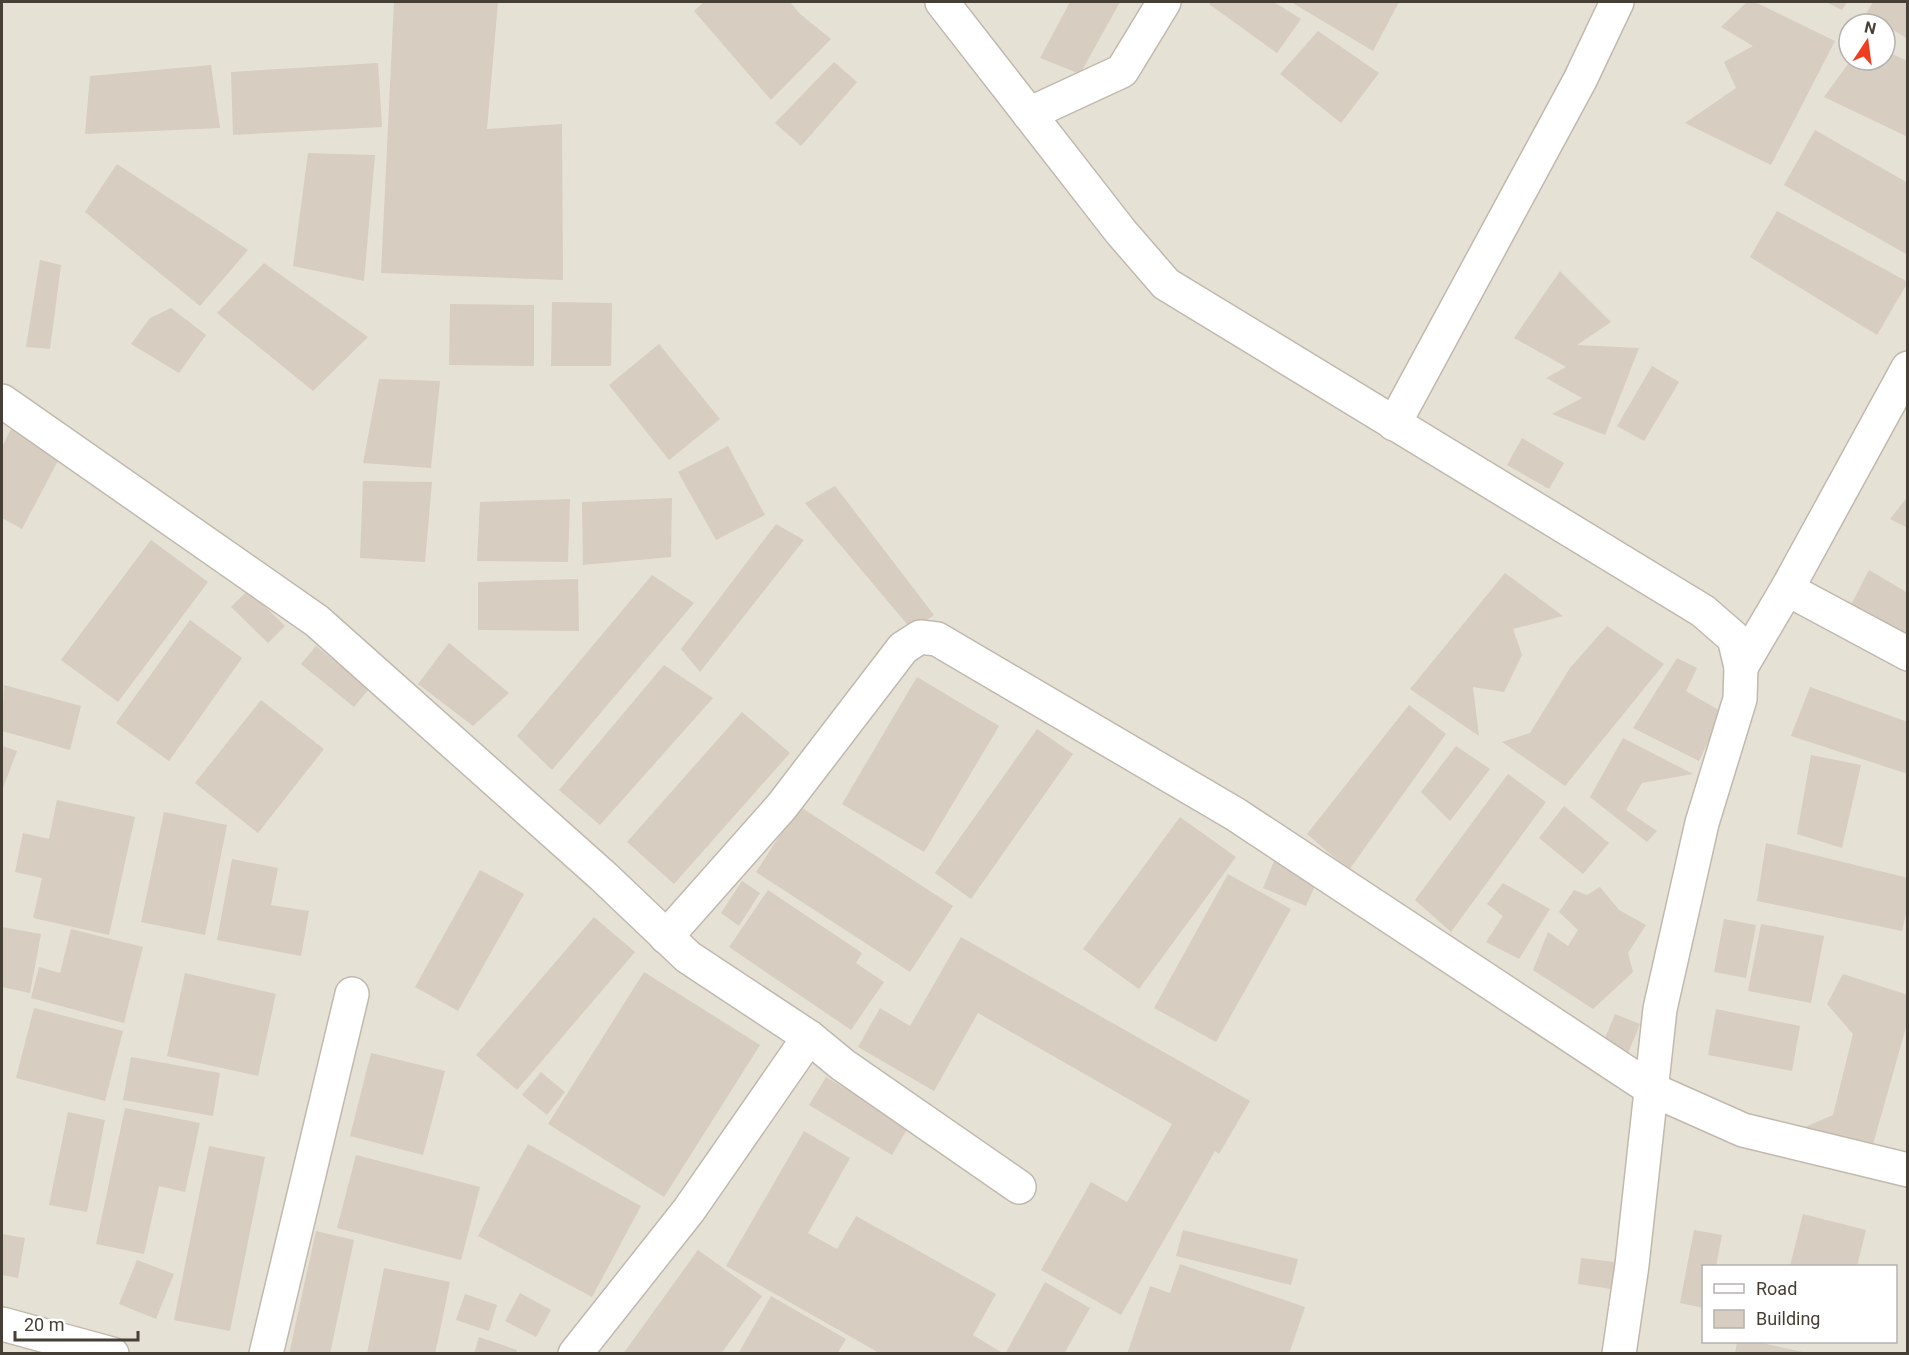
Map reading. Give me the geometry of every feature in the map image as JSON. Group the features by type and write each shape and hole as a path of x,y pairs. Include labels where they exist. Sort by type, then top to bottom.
{"street":[{"path":"942,2 1120,232 1166,284 1703,611 1734,638 1741,667 1740,699 1702,823 1660,1009 1653,1090 1619,1353"},
{"path":"1029,114 1122,71 1164,2"},
{"path":"1394,424 1580,80 1617,2"},
{"path":"1741,667 1787,589 1908,368"},
{"path":"2,401 317,621 604,877 688,957 809,1036 843,1065 1019,1187"},
{"path":"1787,589 1908,654"},
{"path":"666,937 782,806 903,648 920,638 938,639 1235,814 1653,1090 1743,1130 1908,1170"},
{"path":"266,1353 352,994"},
{"path":"575,1353 688,1210 809,1036"},
{"path":"2,1324 112,1353"}],"shaded area":[{"path":"2,2 1907,2 1907,1353 2,1353"}],"building":[{"path":"394,2 498,2 487,129 562,124 563,280 381,273"},
{"path":"704,2 790,2 800,14 831,39 771,100 694,11"},
{"path":"1070,2 1120,2 1080,74 1040,58"},
{"path":"1211,2 1274,2 1301,19 1277,53 1209,4"},
{"path":"1291,2 1399,2 1373,51"},
{"path":"1747,2 1755,2 1835,41 1771,165 1685,123 1736,88 1724,62 1753,46 1721,27"},
{"path":"1826,2 1847,2 1842,10"},
{"path":"1873,2 1908,2 1908,39 1897,32 1897,12 1867,12"},
{"path":"1318,31 1379,73 1341,123 1280,74"},
{"path":"1897,56 1908,61 1908,137 1824,97 1842,72 1897,72"},
{"path":"834,62 857,82 801,146 775,123"},
{"path":"378,63 382,127 233,135 231,72"},
{"path":"211,65 220,128 85,134 90,76"},
{"path":"1815,130 1908,183 1908,255 1784,185"},
{"path":"308,153 375,155 364,281 293,266"},
{"path":"117,164 248,250 200,306 85,212"},
{"path":"1777,211 1908,282 1877,335 1750,257"},
{"path":"40,260 61,265 50,349 26,347"},
{"path":"264,263 368,337 313,391 217,313"},
{"path":"1560,271 1611,322 1577,345 1639,348 1605,435 1552,414 1582,398 1546,378 1566,367 1514,338"},
{"path":"552,302 612,303 611,366 551,366"},
{"path":"450,304 534,305 534,366 449,365"},
{"path":"171,308 206,335 179,373 131,344 150,318"},
{"path":"659,344 720,419 669,460 609,385"},
{"path":"1652,366 1679,382 1644,441 1617,426"},
{"path":"379,379 440,381 431,468 363,463"},
{"path":"11,429 61,455 22,529 2,518 2,447"},
{"path":"1522,438 1564,463 1549,489 1507,465"},
{"path":"728,446 765,515 716,540 678,472"},
{"path":"363,481 432,482 425,562 360,558"},
{"path":"835,486 934,615 912,630 805,503"},
{"path":"1908,496 1908,528 1890,519"},
{"path":"672,498 671,557 583,565 582,502"},
{"path":"570,499 568,562 477,561 480,502"},
{"path":"776,524 804,540 700,672 681,649"},
{"path":"151,540 208,582 118,702 61,660"},
{"path":"1869,570 1908,593 1908,640 1851,605"},
{"path":"1505,573 1563,616 1513,629 1522,655 1504,692 1473,687 1479,736 1410,689"},
{"path":"652,575 694,603 552,770 517,736"},
{"path":"578,579 579,631 478,630 478,582"},
{"path":"248,590 285,626 268,643 231,607"},
{"path":"190,620 242,658 169,761 116,723"},
{"path":"1607,626 1664,664 1565,786 1502,742 1530,733 1570,668"},
{"path":"449,643 509,693 473,726 418,684"},
{"path":"316,646 369,689 354,707 301,664"},
{"path":"1677,658 1697,668 1686,691 1722,712 1699,761 1633,728"},
{"path":"664,665 713,698 600,825 559,790"},
{"path":"917,677 999,726 924,852 842,804"},
{"path":"4,685 81,706 70,750 2,731"},
{"path":"1810,687 1908,722 1908,774 1791,736"},
{"path":"261,700 324,749 258,833 195,783"},
{"path":"1409,705 1446,734 1349,870 1307,834"},
{"path":"742,712 790,753 674,884 627,842"},
{"path":"1037,729 1073,754 971,899 935,873"},
{"path":"1623,738 1693,774 1642,783 1626,810 1657,831 1647,842 1590,797"},
{"path":"2,746 17,751 3,788 2,788"},
{"path":"1456,746 1490,769 1450,821 1421,792"},
{"path":"1811,755 1861,765 1842,848 1797,834"},
{"path":"1508,774 1546,802 1451,932 1415,900"},
{"path":"57,800 135,817 109,935 33,918 42,878 15,872 23,833 49,839"},
{"path":"799,806 953,906 910,972 756,872"},
{"path":"1564,806 1609,843 1583,874 1539,838"},
{"path":"164,812 227,825 205,935 141,922"},
{"path":"1180,817 1236,857 1139,989 1083,949"},
{"path":"1766,843 1908,878 1908,905 1902,931 1757,901"},
{"path":"232,859 278,868 271,905 309,911 301,956 217,940"},
{"path":"1274,861 1318,879 1306,906 1263,888"},
{"path":"480,870 524,894 458,1011 415,987"},
{"path":"1228,874 1291,909 1216,1042 1154,1008"},
{"path":"742,881 760,893 739,926 721,913"},
{"path":"1503,883 1550,909 1519,959 1486,942 1503,916 1487,904"},
{"path":"1600,887 1619,910 1646,925 1628,953 1633,972 1593,1009 1533,970 1548,932 1568,946 1578,930 1559,912 1574,890 1587,895"},
{"path":"768,890 862,953 856,963 884,982 851,1030 729,947"},
{"path":"594,917 635,952 517,1090 476,1055"},
{"path":"1724,919 1756,925 1746,978 1714,972"},
{"path":"1761,924 1824,936 1811,1003 1748,991"},
{"path":"2,927 41,934 30,993 2,987"},
{"path":"71,929 143,947 124,1023 31,998 39,967 60,973"},
{"path":"961,937 1250,1101 1219,1154 1215,1151 1121,1315 1041,1270 1091,1182 1127,1202 1172,1124 978,1013 934,1091 858,1047 880,1008 910,1026"},
{"path":"644,972 760,1045 664,1197 548,1124"},
{"path":"185,973 276,994 258,1076 167,1056"},
{"path":"1843,974 1908,995 1908,1020 1872,1148 1798,1130 1833,1115 1853,1034 1827,1004"},
{"path":"34,1008 123,1031 105,1101 16,1078"},
{"path":"1716,1009 1800,1026 1792,1071 1708,1055"},
{"path":"1615,1014 1640,1024 1628,1053 1603,1043"},
{"path":"371,1053 445,1071 423,1155 350,1136"},
{"path":"131,1057 220,1073 213,1116 123,1100"},
{"path":"541,1072 565,1092 547,1115 522,1095"},
{"path":"826,1077 909,1126 892,1155 809,1105"},
{"path":"125,1108 200,1123 185,1192 159,1186 144,1254 96,1244"},
{"path":"68,1112 105,1120 87,1212 49,1205"},
{"path":"804,1131 850,1158 808,1233 837,1249 856,1216 996,1294 973,1335 1004,1354 881,1354 726,1266"},
{"path":"528,1144 641,1206 592,1297 478,1236"},
{"path":"209,1146 265,1157 230,1331 174,1320"},
{"path":"356,1155 480,1187 461,1260 337,1228"},
{"path":"1803,1214 1866,1230 1857,1265 1790,1265"},
{"path":"1183,1230 1298,1259 1291,1285 1176,1256"},
{"path":"1694,1230 1722,1235 1716,1265 1702,1265 1702,1308 1680,1303"},
{"path":"316,1231 354,1240 330,1354 289,1354"},
{"path":"2,1234 25,1238 18,1278 2,1275"},
{"path":"698,1250 762,1296 721,1354 623,1354"},
{"path":"1581,1258 1615,1262 1612,1289 1578,1284"},
{"path":"137,1260 174,1274 156,1319 119,1304"},
{"path":"1180,1264 1305,1307 1289,1354 1127,1354 1150,1286 1170,1293"},
{"path":"384,1268 450,1282 435,1354 367,1354"},
{"path":"1045,1282 1090,1308 1064,1354 1005,1354"},
{"path":"520,1293 551,1310 536,1337 505,1321"},
{"path":"465,1294 497,1305 489,1331 456,1320"},
{"path":"771,1296 846,1339 837,1354 738,1354"},
{"path":"479,1337 517,1350 516,1354 474,1354"},
{"path":"1737,1343 1762,1343 1811,1354 1735,1354"}]}
